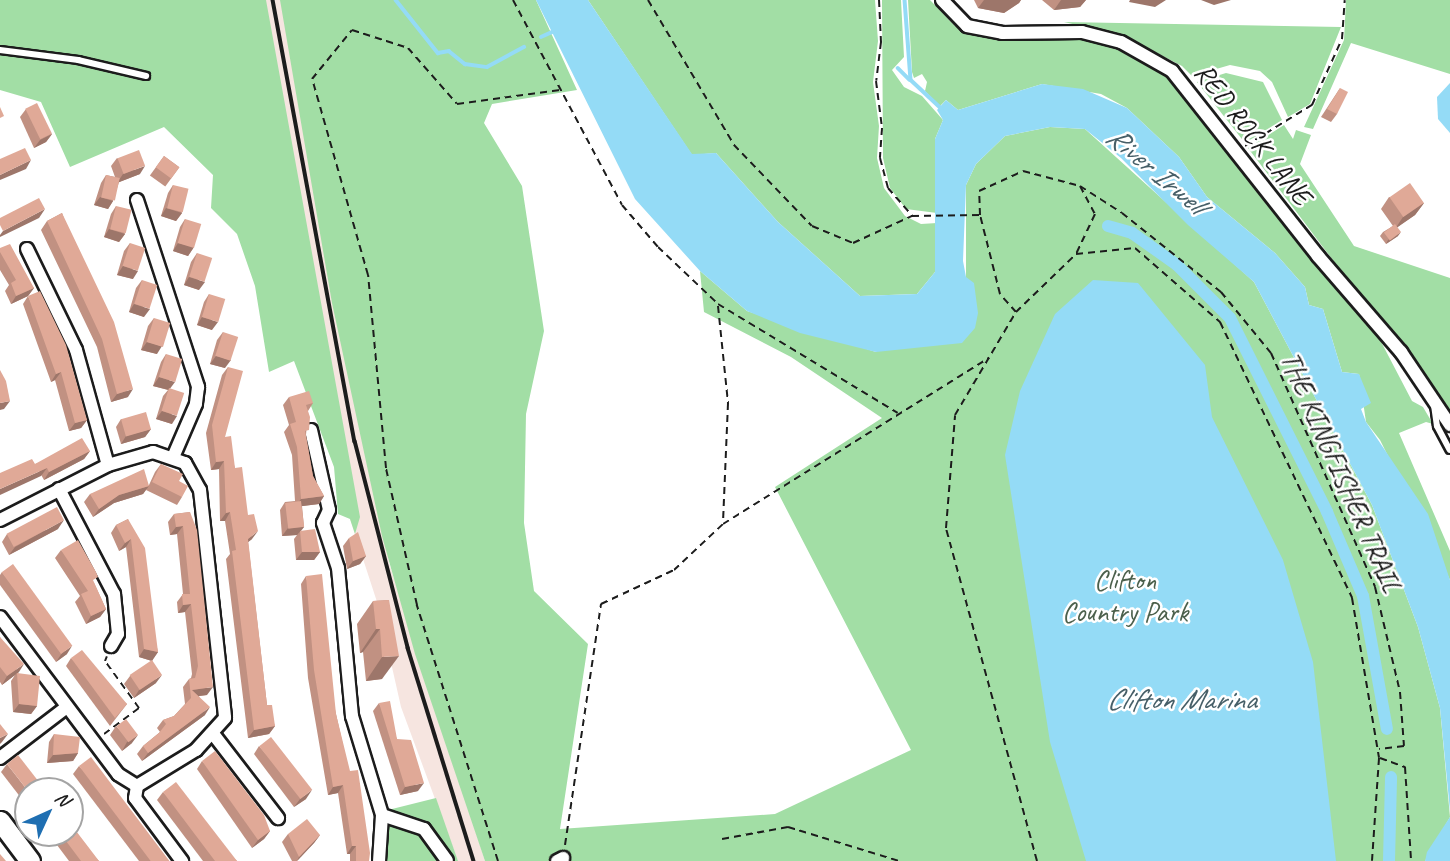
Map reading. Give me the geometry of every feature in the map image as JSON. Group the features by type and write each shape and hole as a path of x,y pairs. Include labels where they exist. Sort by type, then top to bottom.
{"main road":[{"path":"0,821 30,861"}],"street":[{"name":"RED ROCK LANE","path":"942,0 967,26 1002,33 1082,32 1121,41 1172,71 1238,150 1434,399 1450,425"},
{"path":"136,200 198,387 197,404 174,456"},
{"path":"25,246 76,350 108,465"},
{"path":"311,430 329,510 318,523 338,568 352,716 382,815 379,861"},
{"path":"0,520 108,465 153,452 174,456 185,463 200,490 227,713 214,735 150,782 137,786 118,774 0,617"},
{"path":"59,489 114,594 118,634 111,646"},
{"path":"0,758 67,706"},
{"path":"214,735 280,821"},
{"path":"137,786 135,798 182,861"},
{"path":"382,815 424,829 447,861"}],"lane":[{"path":"0,50 78,60 146,76"},
{"path":"1434,399 1437,426 1450,450"}],"path":[{"path":"513,0 622,205 718,304 899,414"},
{"path":"648,0 734,145 812,226 853,243 912,216 978,215"},
{"path":"879,0 881,42 876,81 882,128 880,158 888,188 912,216"},
{"path":"1238,150 1312,105 1342,39 1345,0"},
{"path":"498,861 416,604 386,468 368,275 312,79 352,30 408,48 457,104 560,90"},
{"path":"1016,312 1000,294 978,215 979,191 1023,171 1080,187 1095,214 1076,254 1016,312 955,415 946,528 1037,861"},
{"name":"THE KINGFISHER TRAIL","path":"1080,187 1122,213 1222,292 1271,354 1375,587 1400,692 1404,747 1378,749"},
{"path":"1076,254 1135,248 1220,322 1352,598 1379,758 1372,861"},
{"path":"718,304 727,403 723,524"},
{"path":"560,860 601,604 674,570 723,524 990,357"},
{"path":"93,742 139,708 105,661 111,646"},
{"path":"1379,758 1405,767 1411,861"},
{"path":"722,839 788,827 899,861"}],"shaded area":[{"path":"246,0 326,0 389,563 485,861 458,861 401,707 378,605 350,519"}],"green space":[{"path":"0,0 266,0 360,517 355,534 350,519 338,514 334,467 294,361 269,372 255,286 237,234 211,208 213,175 164,127 70,167 41,102 0,90"},
{"name":"Clifton Country Park","path":"280,0 536,0 577,90 492,104 484,123 522,186 544,331 526,414 524,523 534,591 588,644 560,829 775,814 911,750 775,487 882,418 791,357 704,312 700,271 747,311 876,352 966,277 966,185 976,164 1005,136 1050,127 1085,129 1254,282 1372,505 1418,627 1440,708 1450,817 1425,861 485,861 415,654 382,536 332,303"},
{"path":"588,0 875,0 878,41 873,82 879,126 877,158 884,188 905,216 921,224 937,223 935,272 917,294 860,296 778,222 716,153 692,155"},
{"path":"882,0 901,0 904,57 892,70 904,87 922,96 943,120 935,139 937,213 906,209 890,188 883,158"},
{"path":"908,0 930,0 955,26 989,38 1077,37 1111,44 1177,83 1377,334 1412,401 1423,407 1433,424 1426,422 1399,433 1450,551 1450,580 1380,440 1366,422 1359,374 1342,372 1323,309 1309,305 1305,287 1275,253 1207,197 1179,157 1127,108 1101,94 1042,84 958,110 946,100 940,106 925,91 927,82 922,74 914,78 912,72"},
{"path":"1346,0 1450,0 1450,74 1351,43 1313,129 1304,127 1344,40"},
{"path":"1064,22 1341,27 1310,104 1288,117 1272,82 1260,71 1230,65 1192,76 1182,66 1124,36"},
{"path":"1226,73 1263,82 1282,120 1245,143 1197,82"},
{"path":"1284,125 1293,139 1296,130 1311,135 1300,164 1354,246 1450,278 1450,415 1248,148"},
{"path":"436,798 458,861 382,861 384,811"}],"water":[{"name":"River Irwell","path":"536,0 588,0 692,154 716,153 778,222 860,296 917,294 935,272 935,139 943,120 937,110 946,100 958,110 1042,84 1083,89 1127,108 1179,157 1207,197 1275,253 1305,287 1309,305 1323,309 1342,372 1359,374 1371,403 1361,409 1366,422 1428,514 1450,580 1450,811 1440,708 1418,627 1372,505 1254,282 1188,225 1121,158 1085,129 1050,127 1005,136 976,164 966,185 963,261 966,277 974,283 978,313 975,328 962,343 876,352 800,333 747,311 700,271 635,199"},
{"path":"1450,83 1450,133 1438,119 1437,97"},
{"name":"Clifton Marina","path":"1093,280 1138,283 1205,365 1212,417 1283,560 1313,662 1336,861 1086,861 1050,742 1005,455 1020,391 1055,314"},
{"path":"1450,817 1450,861 1425,861 1427,852"}],"building":[{"path":"1340,88 1348,92 1337,114 1327,109"},
{"path":"37,103 52,134 40,139 25,109"},
{"path":"25,148 31,160 0,175 0,159"},
{"path":"139,150 145,166 124,174 118,158"},
{"path":"164,156 179,167 171,178 156,167"},
{"path":"106,175 120,178 115,200 101,197"},
{"path":"1410,183 1424,203 1403,217 1390,197"},
{"path":"173,185 189,189 183,212 167,208"},
{"path":"39,198 45,209 3,231 0,218"},
{"path":"116,206 132,210 126,233 110,229"},
{"path":"62,213 114,322 133,389 117,394 102,339 47,221"},
{"path":"185,219 201,224 194,248 178,243"},
{"path":"1395,224 1401,232 1390,240 1384,232"},
{"path":"130,243 145,248 138,271 123,266"},
{"path":"10,244 34,288 16,296 11,283 16,280 0,252 0,248"},
{"path":"197,253 212,258 204,282 189,277"},
{"path":"142,280 157,285 149,309 134,304"},
{"path":"40,291 66,345 87,420 75,423 61,372 56,374 28,296"},
{"path":"209,294 225,299 218,322 202,317"},
{"path":"154,318 170,323 163,347 147,342"},
{"path":"223,332 238,337 230,361 215,356"},
{"path":"166,354 182,359 175,382 159,377"},
{"path":"228,367 243,371 225,437 231,436 235,468 242,467 248,515 254,514 258,531 248,539 267,705 272,705 275,726 254,730 232,551 236,550 230,512 226,513 224,461 216,462 212,425"},
{"path":"0,370 6,381 10,401 0,403"},
{"path":"169,388 184,393 177,416 162,411"},
{"path":"309,391 313,403 306,405 310,417 309,430 305,431 313,476 324,496 301,499 297,447 290,424 296,422 289,397"},
{"path":"146,412 151,429 126,436 121,419"},
{"path":"82,438 90,451 49,472 47,468 0,489 0,473 32,459 35,464"},
{"path":"161,464 183,474 179,481 188,486 182,497 152,482"},
{"path":"144,469 149,486 119,495 99,509 90,494"},
{"path":"301,501 304,527 288,529 285,503"},
{"path":"57,507 64,520 14,547 7,534"},
{"path":"190,512 197,530 213,687 192,690 210,707 148,753 143,746 166,724 163,720 174,716 191,698 189,679 195,678 198,666 191,604 183,605 182,594 190,594 183,526 176,527 174,514"},
{"path":"128,519 145,548 158,652 144,649 131,539 125,543 116,525"},
{"path":"315,529 320,552 302,552 300,531"},
{"path":"358,532 366,556 353,561 349,538"},
{"path":"78,540 96,572 98,577 93,580 106,609 91,616 81,594 88,591 61,550"},
{"path":"13,564 72,646 61,654 2,572"},
{"path":"322,574 336,714 350,771 358,770 369,861 356,861 356,846 352,846 343,785 333,787 314,670 306,576"},
{"path":"389,600 399,656 382,657 380,629 376,629 373,601"},
{"path":"0,637 24,664 7,676 0,667"},
{"path":"82,650 127,704 115,718 71,658"},
{"path":"152,660 162,675 140,690 130,675"},
{"path":"17,673 40,676 37,706 19,704"},
{"path":"390,701 397,739 411,740 424,783 405,787 379,703"},
{"path":"126,719 138,735 128,742 116,726"},
{"path":"0,724 8,734 0,738"},
{"path":"54,734 80,737 78,753 53,755"},
{"path":"271,737 312,790 300,799 259,746"},
{"path":"215,751 264,815 270,831 258,840 202,761"},
{"path":"18,755 35,777 17,777 7,764"},
{"path":"91,757 169,861 151,861 79,766"},
{"path":"176,782 237,861 215,861 163,792"},
{"path":"307,819 320,835 299,857 288,834"},
{"path":"84,841 99,861 81,861 70,847 84,847"}],"waterway":[{"path":"396,0 438,53 449,51 465,64 487,67 524,47"},
{"path":"905,0 911,80 942,109"},
{"path":"541,37 552,32"},
{"path":"898,68 909,79"},
{"path":"1108,226 1132,233 1177,265 1230,318 1327,512 1363,596 1387,729"},
{"path":"1389,861 1391,777"}],"railway":[{"path":"273,0 355,441 408,648 474,861"}]}
